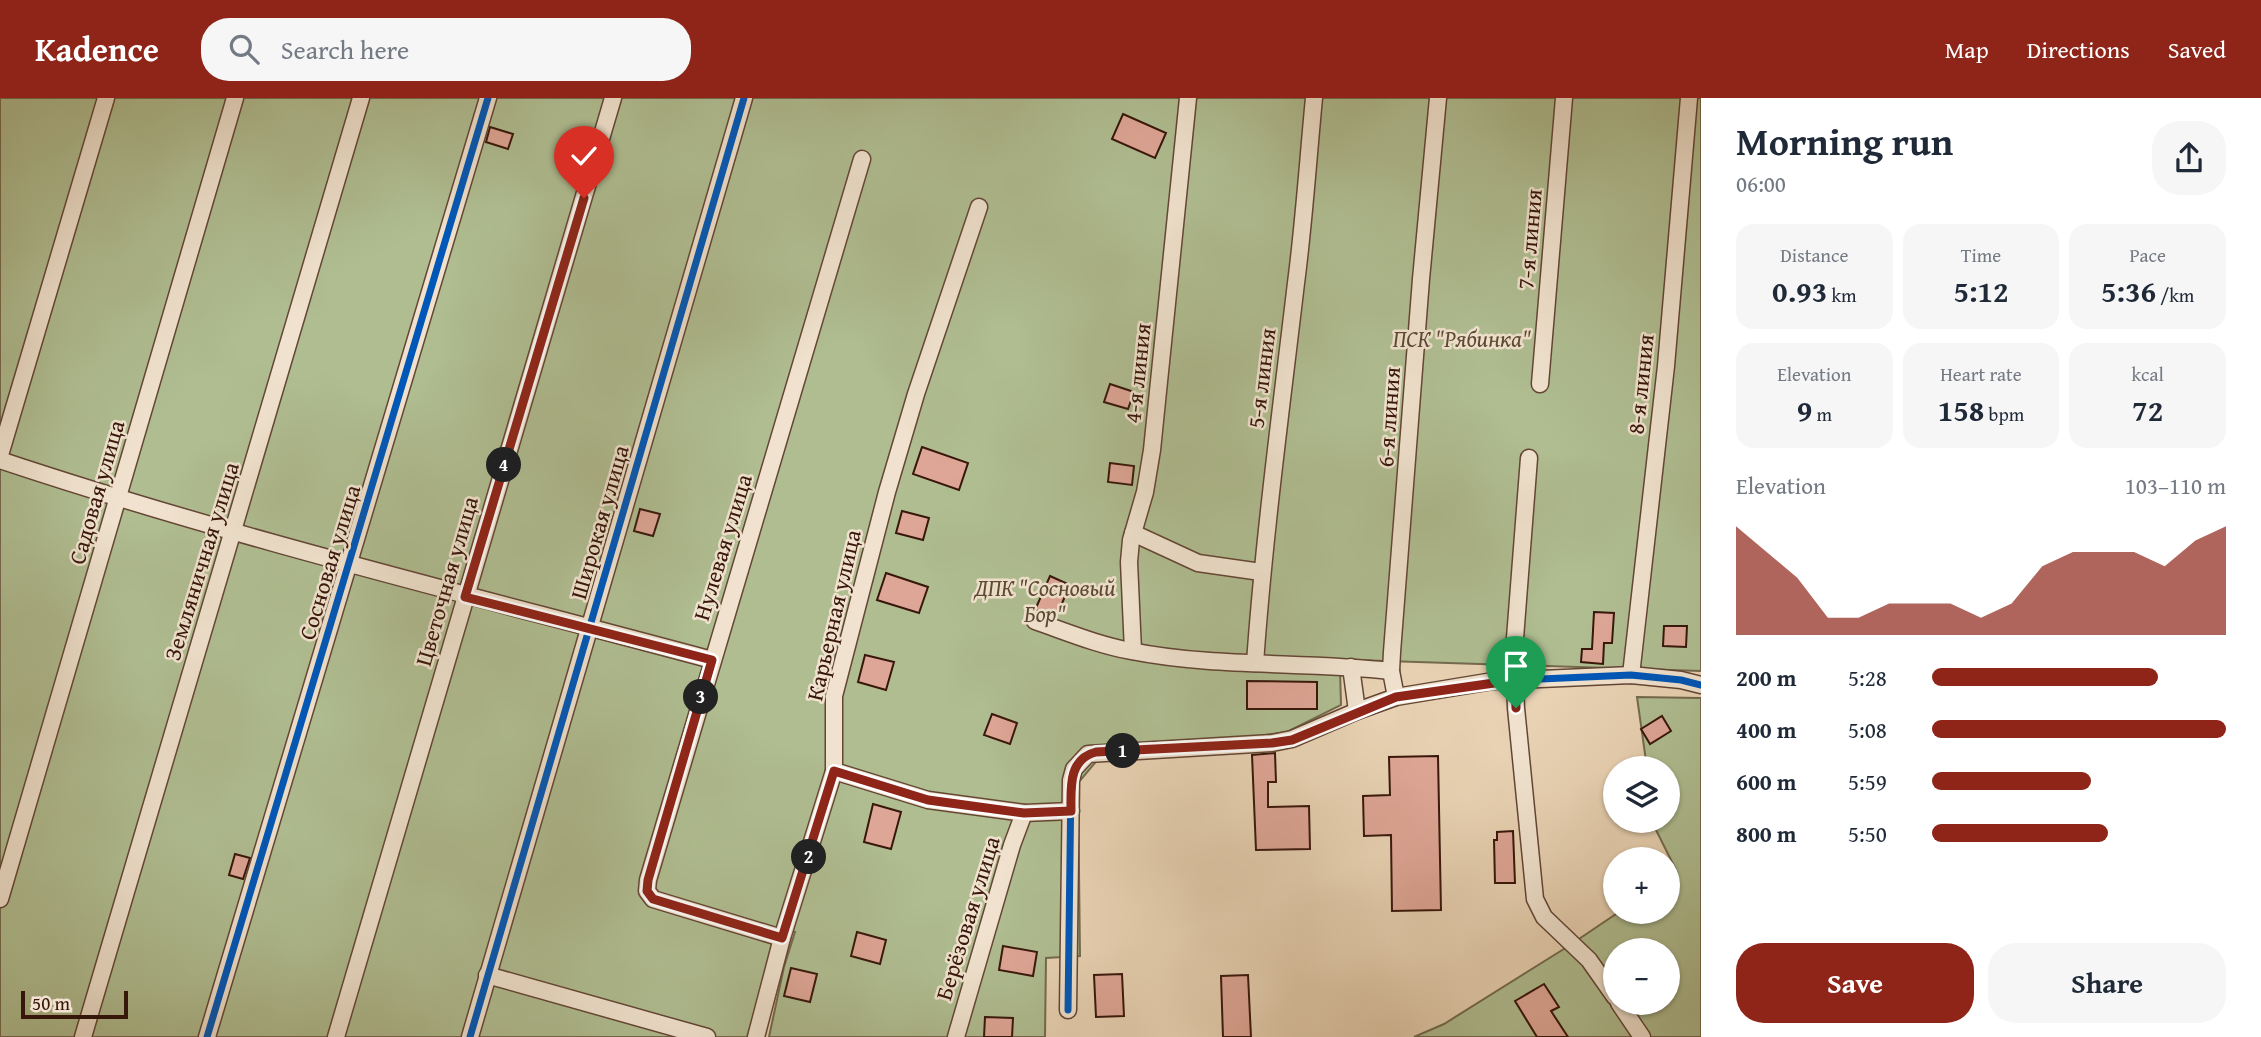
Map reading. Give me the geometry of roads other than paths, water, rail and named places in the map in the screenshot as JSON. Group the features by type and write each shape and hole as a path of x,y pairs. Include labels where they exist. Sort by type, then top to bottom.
{"street":[{"path":"0,455 106,98"},
{"name":"Садовая улица","path":"0,899 235,98"},
{"name":"Земляничная улица","path":"83,1037 361,98"},
{"name":"Сосновая улица","path":"206,1037 488,98"},
{"name":"Цветочная улица","path":"336,1037 613,98"},
{"name":"Широкая улица","path":"470,1037 744,98"},
{"name":"4-я линия","path":"1133,652 1129,562 1152,450 1188,98"},
{"name":"5-я линия","path":"1255,663 1261,572 1296,281 1314,98"},
{"name":"6-я линия","path":"1396,697 1391,671 1421,279 1438,98"},
{"name":"7-я линия","path":"1540,384 1564,98"},
{"name":"8-я линия","path":"1631,675 1666,366 1689,98"},
{"name":"Нулевая улица","path":"782,938 653,899 647,891 648,880 862,159"},
{"name":"Карьерная улица","path":"756,1037 782,938 834,771 832,712 837,681 887,492 916,394 979,207"},
{"path":"1529,458 1514,651 1535,899 1544,917 1575,944 1603,981"},
{"path":"0,460 117,499 233,533 465,597 712,660"},
{"path":"1133,533 1198,563 1261,572"},
{"path":"1035,621 1133,652 1203,660 1391,671"},
{"path":"1351,667 1357,711"},
{"path":"1068,1010 1071,780 1074,769 1087,754 1292,740 1396,697 1515,680 1631,675 1681,680 1701,685"},
{"path":"834,771 928,800 1024,813 1071,811"},
{"name":"Берёзовая улица","path":"956,1037 1012,845 1024,813"},
{"path":"487,975 707,1037"},
{"path":"1627,1015 1642,1037"}],"park label":[{"name":"ПСК \"Рябинка\"","path":"1462,338"},
{"name":"ДПК \"Сосновый Бор\"","path":"1045,600"}]}
